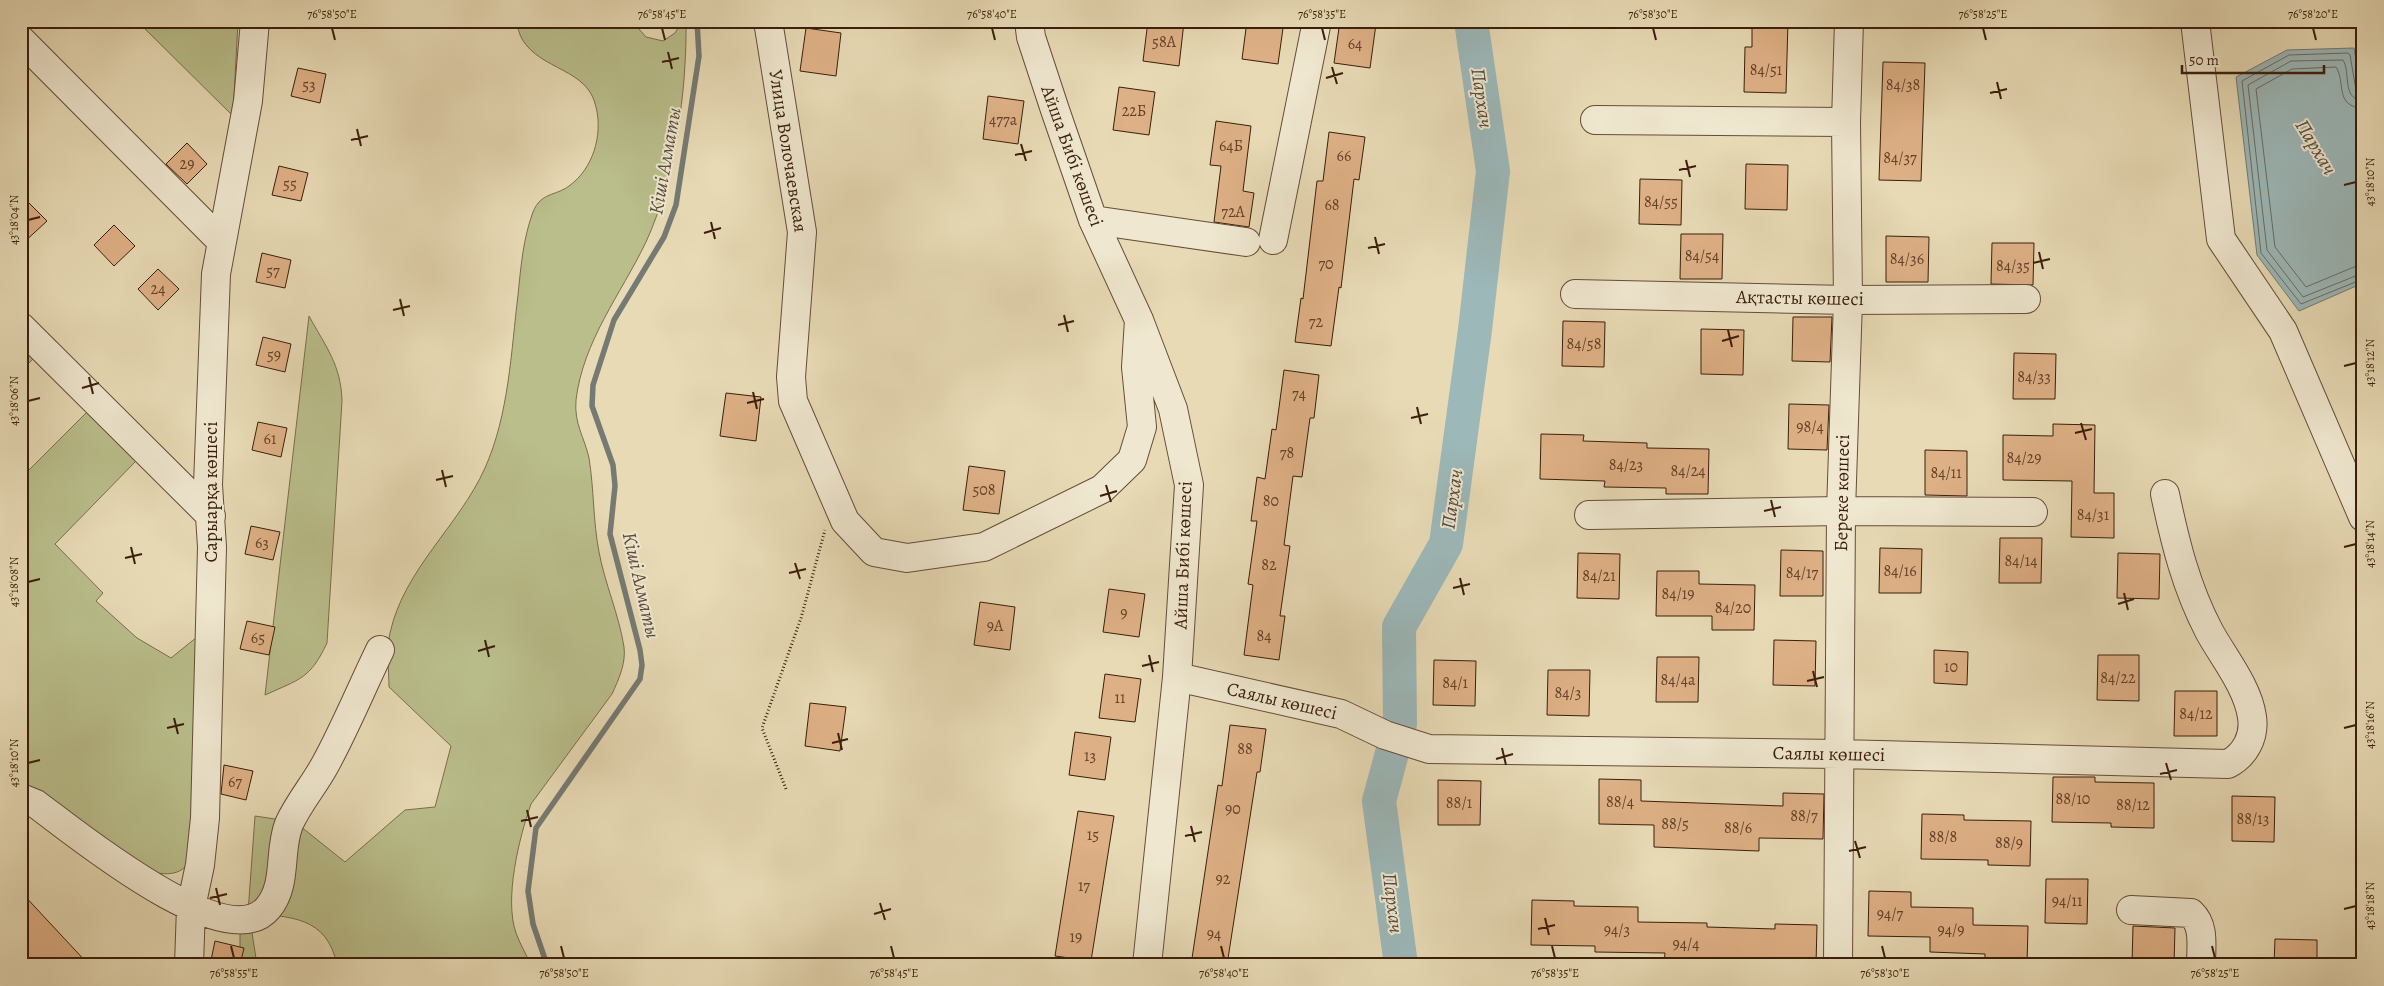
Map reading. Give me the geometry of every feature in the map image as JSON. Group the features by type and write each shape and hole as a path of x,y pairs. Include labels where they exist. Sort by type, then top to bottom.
{"street":[{"name":"Сарыарқа көшесі","path":"189,965 191,907 201,858 205,818 210,516 208,485 216,274 248,101 255,21"},
{"name":"Улица Волочаевская","path":"768,21 802,232 791,377 793,401 846,521 874,552 907,558 984,547 1102,488 1132,460 1142,427 1136,367 1139,320"},
{"name":"Айша Бибі көшесі","path":"1028,21 1031,37 1093,220 1139,320 1173,408 1189,485 1177,677 1147,965"},
{"path":"1273,240 1317,21"},
{"name":"Береке көшесі","path":"1838,965 1841,512 1848,300 1846,122 1849,21"},
{"path":"2195,21 2221,239 2283,331 2363,517"},
{"path":"21,40 221,241"},
{"path":"1595,120 1846,122"},
{"path":"1093,220 1246,242"},
{"name":"Ақтасты көшесі","path":"1575,294 1848,300 2026,299"},
{"path":"21,327 210,516"},
{"name":"Саялы көшесі","path":"1177,677 1341,714 1385,735 1430,750 1840,754 2228,764 2240,758 2246,751 2251,734 2252,717 2243,691 2192,596 2180,564 2164,494"},
{"path":"1589,515 2033,512"},
{"path":"21,798 36,804 142,880 191,907 222,918 234,919 257,916 267,910 278,890 287,830 295,812 326,763 380,650"},
{"path":"2131,910 2191,912 2198,920 2201,931 2201,965"}],"path":[{"path":"786,789 762,728 801,618 834,496"}],"green space":[{"path":"137,21 238,21 233,116"},
{"path":"516,21 632,21 646,37 663,41 675,33 682,21 686,21 686,48 681,105 672,163 665,191 646,242 604,318 586,358 576,400 576,416 589,458 599,552 624,647 621,671 612,694 531,804 526,818 514,868 512,903 516,933 531,965 337,965 332,949 325,937 316,928 292,918 249,913 257,965 240,965 240,930 248,913 255,816 295,822 345,862 405,810 435,807 451,746 389,687 388,653 390,633 397,610 407,588 474,489 493,447 508,383 523,253 533,212 544,198 564,189 577,179 590,161 597,140 598,118 591,94 584,84 530,50 521,37"},
{"path":"309,316 336,366 342,401 327,643 309,671 296,681 265,695"},
{"path":"21,346 34,358 21,371"},
{"path":"87,412 136,461 55,544 103,593 96,601 137,638 171,658 197,637 196,752 192,850 187,865 171,874 146,870 21,786 21,478"}],"water":[{"path":"2354,48 2363,105 2363,283 2299,311 2257,255 2236,77 2287,50"}],"building":[{"path":"1148,21 1184,22 1179,66 1143,61"},
{"path":"1247,21 1284,21 1278,64 1242,59"},
{"path":"1340,21 1376,24 1370,68 1334,63"},
{"path":"1752,21 1788,21 1786,93 1744,92 1745,47 1752,47"},
{"path":"806,28 841,33 836,76 800,71"},
{"path":"1883,62 1925,63 1921,181 1879,180"},
{"path":"298,68 326,74 320,103 291,96"},
{"path":"1119,87 1155,92 1149,135 1113,130"},
{"path":"988,96 1024,101 1018,144 983,139"},
{"path":"1216,121 1251,126 1243,191 1254,193 1249,227 1214,222 1221,166 1210,165"},
{"path":"1329,132 1365,137 1359,180 1354,179 1341,288 1339,287 1331,346 1295,342 1301,298 1303,299 1317,181 1323,181"},
{"path":"187,143 207,164 187,184 166,164"},
{"path":"1746,164 1788,165 1787,210 1745,209"},
{"path":"279,166 308,173 301,201 272,195"},
{"path":"1640,179 1682,180 1681,225 1639,224"},
{"path":"21,195 47,221 21,245"},
{"path":"114,225 135,246 114,266 94,245"},
{"path":"1681,234 1723,234 1722,279 1680,279"},
{"path":"1886,236 1929,237 1928,282 1886,282"},
{"path":"1992,243 2034,243 2033,285 1991,284"},
{"path":"262,253 291,260 285,288 256,282"},
{"path":"158,269 179,289 158,310 138,289"},
{"path":"1793,317 1832,317 1830,362 1792,361"},
{"path":"1563,321 1605,322 1604,367 1562,366"},
{"path":"1701,329 1744,330 1743,375 1701,374"},
{"path":"263,337 291,344 285,372 256,365"},
{"path":"2014,353 2056,354 2055,399 2013,399"},
{"path":"1284,370 1319,375 1314,418 1310,418 1302,477 1293,476 1284,545 1290,546 1280,616 1285,616 1279,660 1244,655 1253,585 1248,584 1257,521 1251,521 1257,477 1265,479 1272,429 1276,430"},
{"path":"726,393 761,397 756,441 720,436"},
{"path":"1789,404 1829,405 1827,450 1788,449"},
{"path":"258,422 287,428 281,457 252,450"},
{"path":"2053,424 2095,425 2094,493 2114,493 2114,538 2071,537 2072,481 2003,480 2003,435 2053,436"},
{"path":"1541,434 1584,435 1583,441 1647,443 1647,448 1709,449 1708,494 1666,494 1666,488 1604,487 1605,481 1540,479"},
{"path":"1925,450 1967,451 1967,496 1925,495"},
{"path":"969,466 1005,471 999,514 963,510"},
{"path":"251,526 280,532 273,560 245,554"},
{"path":"2000,538 2042,538 2041,583 1999,583"},
{"path":"1880,548 1922,549 1921,593 1879,593"},
{"path":"1781,550 1823,551 1823,596 1780,596"},
{"path":"1578,553 1620,554 1619,599 1577,598"},
{"path":"2118,553 2160,554 2159,599 2117,598"},
{"path":"1657,571 1699,571 1699,584 1755,585 1754,630 1712,630 1712,616 1656,616"},
{"path":"1109,589 1145,594 1139,637 1103,632"},
{"path":"980,602 1015,607 1010,650 974,645"},
{"path":"247,621 275,627 269,655 240,649"},
{"path":"1774,640 1816,641 1815,686 1773,685"},
{"path":"1934,650 1968,652 1967,685 1934,683"},
{"path":"2098,655 2139,655 2139,701 2097,700"},
{"path":"1657,657 1699,657 1698,702 1656,702"},
{"path":"1434,660 1476,661 1475,706 1433,705"},
{"path":"1548,670 1590,670 1589,716 1547,715"},
{"path":"1105,674 1141,679 1135,722 1099,718"},
{"path":"2175,691 2217,691 2217,736 2174,736"},
{"path":"810,703 846,707 840,751 805,746"},
{"path":"1230,725 1266,729 1260,772 1257,772 1227,965 1191,965 1218,785 1222,786"},
{"path":"1075,732 1111,737 1105,780 1069,775"},
{"path":"224,765 253,771 246,800 221,794"},
{"path":"2053,777 2095,777 2095,782 2154,783 2154,828 2111,827 2111,823 2052,822"},
{"path":"1599,779 1641,780 1641,801 1783,806 1783,793 1824,794 1823,839 1759,838 1759,851 1654,847 1654,825 1599,824"},
{"path":"1438,780 1481,781 1480,825 1438,825"},
{"path":"2232,796 2275,797 2274,842 2232,841"},
{"path":"1078,811 1114,816 1091,961 1055,956"},
{"path":"1922,814 1964,815 1964,820 2031,821 2030,866 1988,865 1988,860 1921,859"},
{"path":"2046,879 2088,879 2087,924 2045,923"},
{"path":"1869,891 1911,892 1911,907 1973,908 1973,925 2028,926 2027,965 1985,965 1985,954 1930,952 1930,937 1868,936"},
{"path":"21,892 89,965 21,965"},
{"path":"1532,900 1574,901 1574,906 1638,907 1638,922 1707,923 1707,927 1775,929 1775,924 1817,925 1816,965 1664,965 1665,953 1595,952 1595,946 1531,945"},
{"path":"2133,926 2175,928 2174,965 2132,965"},
{"path":"2275,939 2317,940 2317,965 2274,965"},
{"path":"215,941 244,948 240,965 210,965"}],"waterway":[{"name":"Кіші Алматы","path":"547,965 533,924 528,891 536,828 640,679 642,665 640,650 610,534 615,486 613,465 592,406 593,385 614,320 664,237 676,205 699,56 697,21"},
{"name":"Пархач","path":"1401,965 1379,801 1400,724 1399,627 1446,544 1475,330 1493,171 1471,21"}]}
